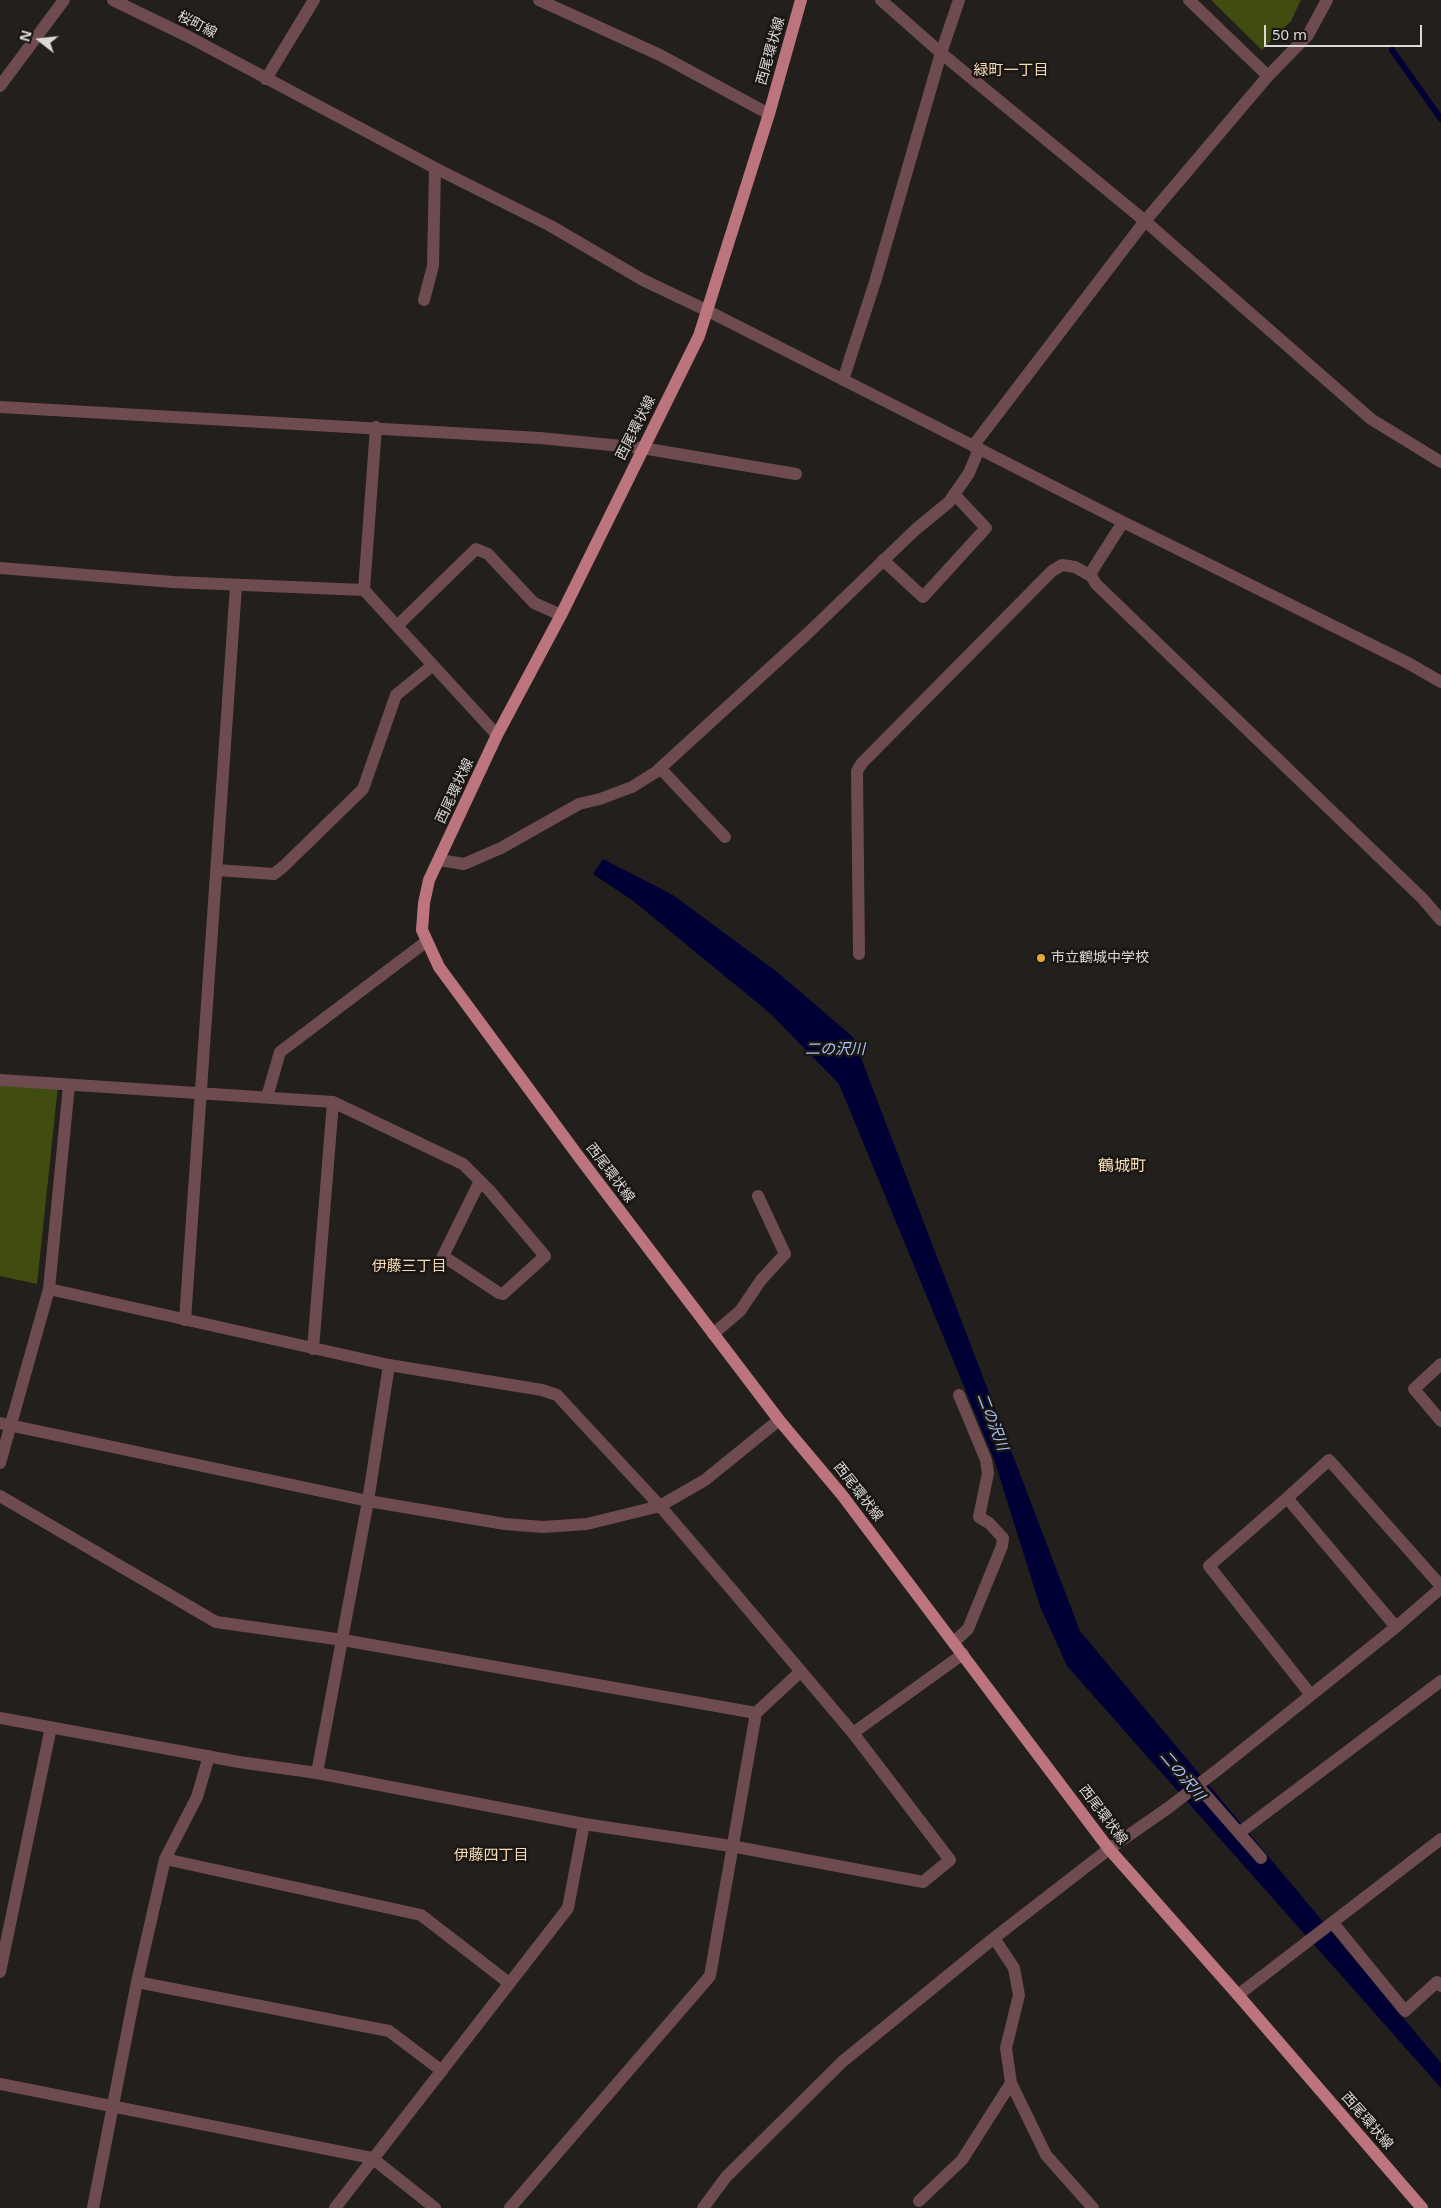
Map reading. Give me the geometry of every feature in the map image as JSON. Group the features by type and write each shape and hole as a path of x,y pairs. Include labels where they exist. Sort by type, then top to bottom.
{"main road":[{"name":"西尾環状線","path":"802,0 769,114 699,336 561,615 496,735 430,880 424,903 422,930 439,967 579,1157 779,1420 842,1495 1109,1849 1238,1994 1422,2208"}],"street":[{"path":"0,86 64,0"},
{"name":"桜町線","path":"113,0 189,37 435,168 549,225 643,280 708,311 1123,522 1408,663 1441,682"},
{"path":"266,79 314,0"},
{"path":"540,0 660,55 769,114"},
{"path":"881,0 941,53 1145,221 1371,419 1441,462"},
{"path":"843,380 875,282 941,53 959,0"},
{"path":"1189,0 1268,76"},
{"path":"439,860 464,864 502,848 579,804 600,799 632,786 660,768 807,634 914,530 949,502 968,473 976,447 1145,221 1268,76 1308,36 1327,0"},
{"path":"424,300 433,266 435,168"},
{"path":"0,407 376,427 642,448 796,474"},
{"path":"364,590 376,427"},
{"path":"883,560 923,597 986,528 954,494"},
{"path":"1091,576 1090,574 1123,522"},
{"path":"397,626 476,549 488,554 534,603 561,615"},
{"path":"859,954 857,771 862,763 1052,572 1062,565 1075,567 1091,576 1096,584 1409,886 1441,920"},
{"path":"0,568 236,586 364,590 496,735"},
{"path":"185,1320 236,586"},
{"path":"216,870 274,874 284,866 363,789 396,695 433,665"},
{"path":"660,768 725,837"},
{"path":"267,1097 280,1052 427,941"},
{"path":"0,1080 333,1102 462,1164 480,1181 545,1256 503,1294 443,1256 480,1181"},
{"path":"0,1463 4,1424 49,1289 69,1085"},
{"path":"313,1348 333,1102"},
{"path":"714,1334 740,1311 761,1280 785,1254 758,1196"},
{"path":"0,1718 209,1756 317,1773 584,1824 731,1846 923,1882 950,1860 853,1733 799,1673 660,1506 557,1395 542,1390 389,1365 49,1289"},
{"path":"1441,1364 1414,1389 1441,1421"},
{"path":"317,1773 368,1501 389,1365"},
{"path":"954,1642 968,1630 1002,1546 1003,1538 990,1523 979,1517 988,1473 986,1460 959,1394"},
{"path":"4,1424 368,1501 505,1524 542,1527 587,1524 660,1506 705,1480 779,1420"},
{"path":"703,2208 726,2176 842,2062 994,1938 1109,1849 1168,1808 1220,1768 1396,1627 1441,1587 1329,1460 1209,1566 1311,1695"},
{"path":"0,1496 216,1622 342,1640 756,1713"},
{"path":"1287,1498 1396,1627"},
{"path":"853,1733 963,1654"},
{"path":"510,2208 710,1976 731,1846 756,1713 799,1673"},
{"path":"1238,1833 1441,1681"},
{"path":"0,1972 51,1727"},
{"path":"93,2208 111,2107 165,1860 197,1797 209,1756"},
{"path":"1197,1785 1261,1858"},
{"path":"335,2208 568,1908 584,1824"},
{"path":"1238,1994 1441,1840"},
{"path":"165,1860 421,1915 509,1983"},
{"path":"1333,1923 1405,2011 1437,1982 1441,1986"},
{"path":"994,1938 1014,1968 1019,1996 1006,2048 1011,2083 1046,2155 1093,2208"},
{"path":"137,1982 389,2031 442,2071"},
{"path":"920,2201 962,2160 1011,2083"},
{"path":"0,2084 372,2158 435,2208"}],"green space":[{"path":"1211,0 1301,0 1291,21 1262,50"},
{"path":"0,1083 58,1086 37,1284 0,1276"}],"water":[{"name":"二の沢川","path":"603,859 673,895 777,972 853,1037 1080,1631 1441,2063 1441,2088 1067,1666 1040,1606 994,1459 839,1084 771,1014 632,900 593,874"}],"waterway":[{"path":"1392,50 1441,119"}],"place":[{"name":"市立鶴城中学校","path":"1041,958"}],"district":[{"name":"緑町一丁目","path":"1011,71"},
{"name":"鶴城町","path":"1122,1166"},
{"name":"伊藤三丁目","path":"409,1267"},
{"name":"伊藤四丁目","path":"491,1856"}]}
